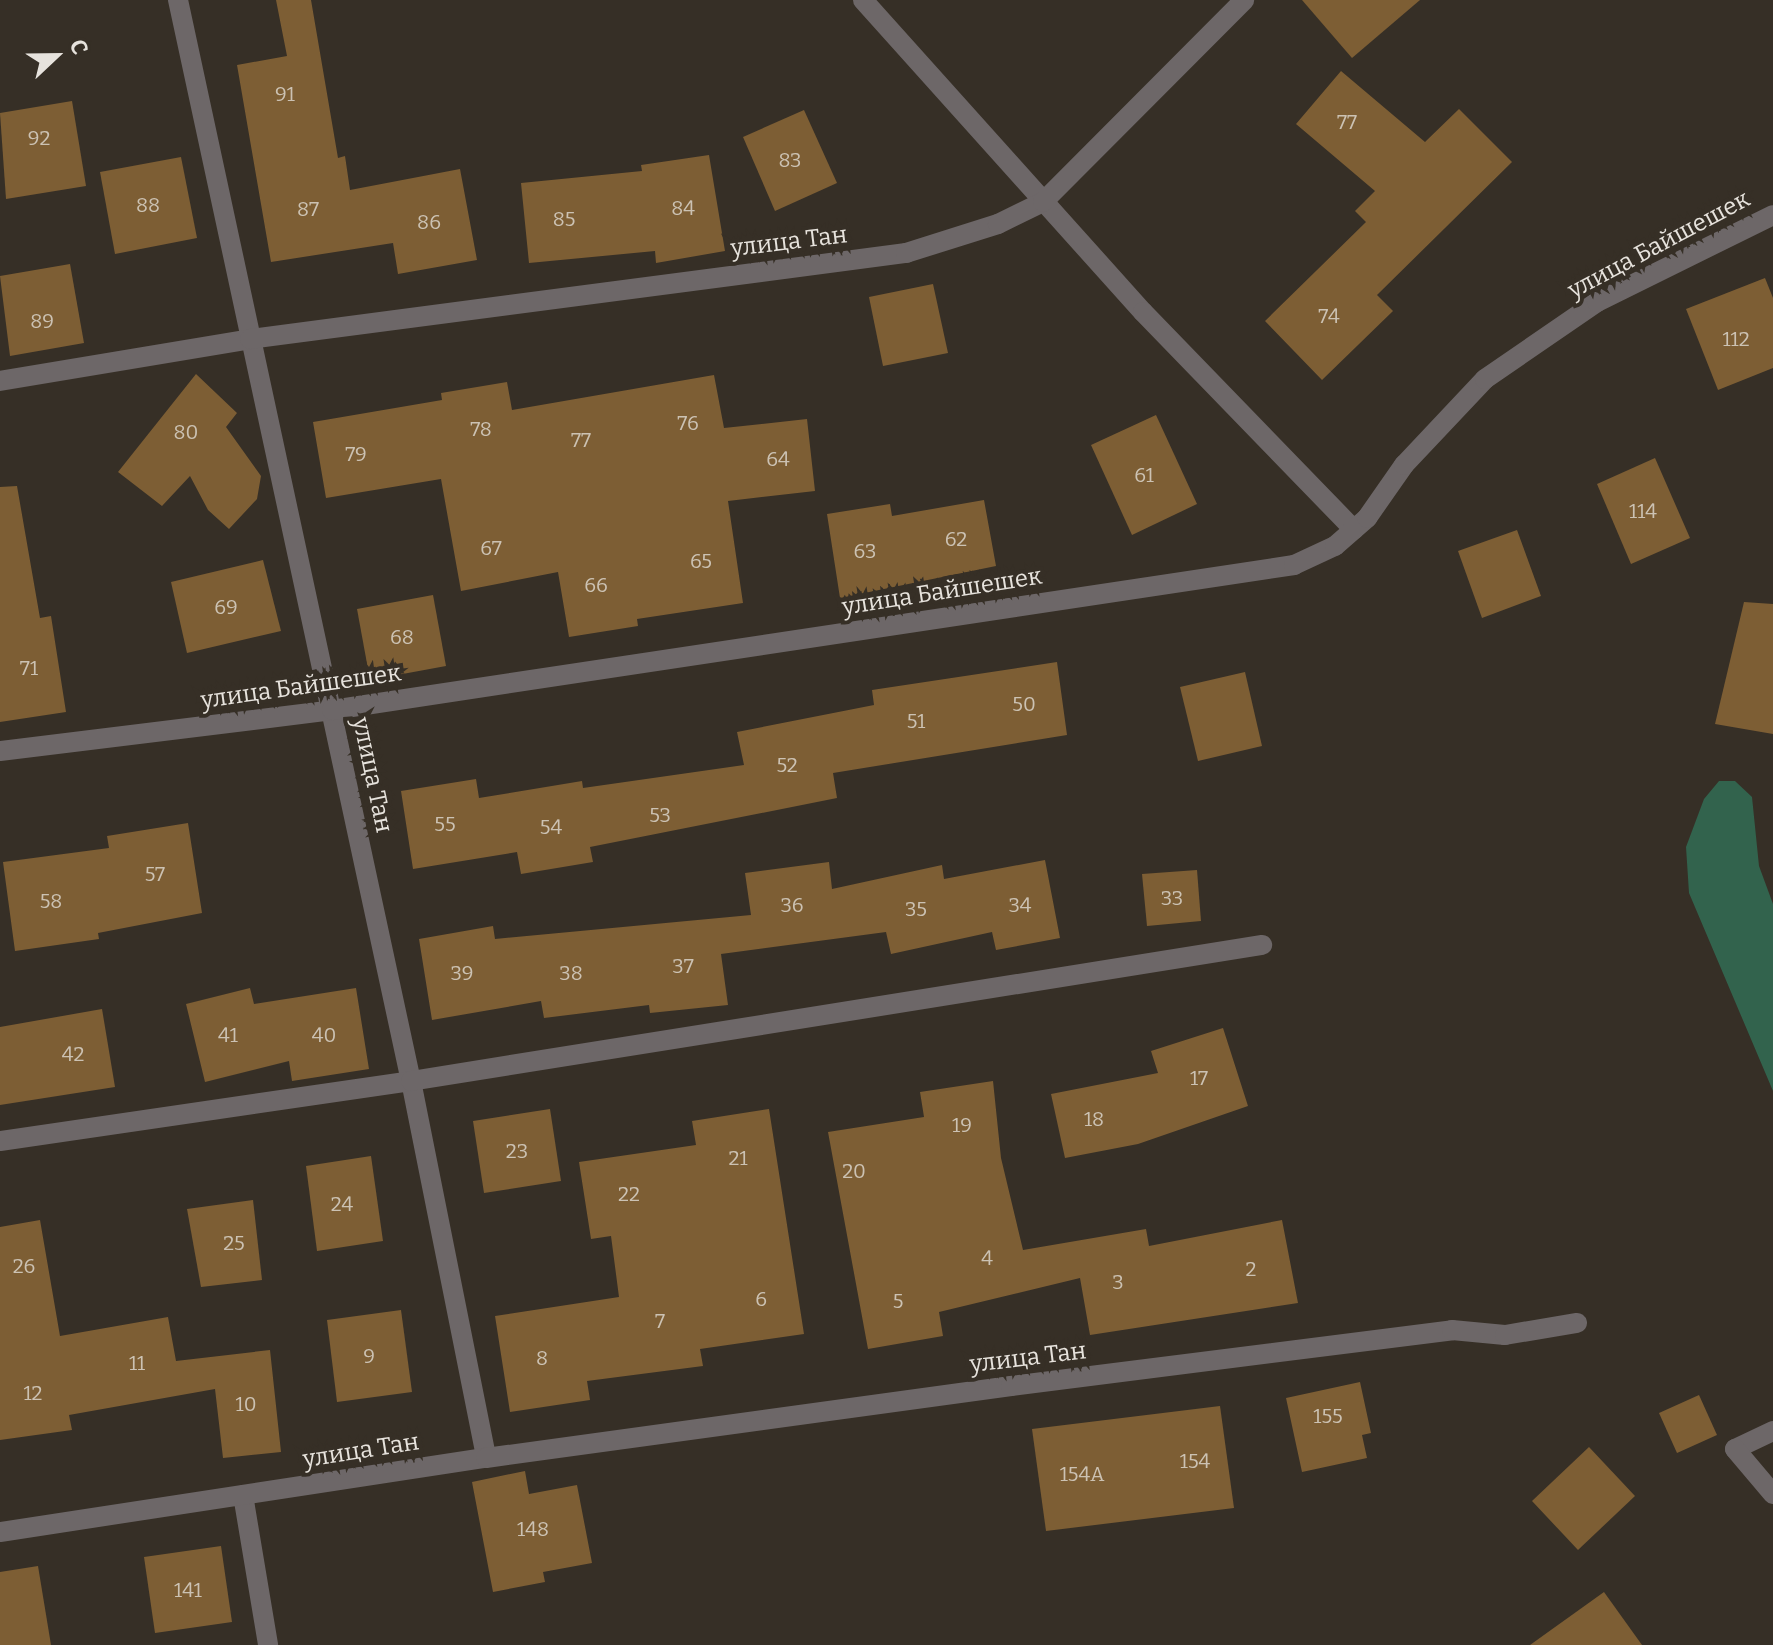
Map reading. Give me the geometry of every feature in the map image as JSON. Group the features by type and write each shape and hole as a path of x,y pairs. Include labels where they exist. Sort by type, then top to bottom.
{"street":[{"name":"улица Тан","path":"178,0 411,1081 486,1458"},
{"path":"863,0 1043,202 1354,530"},
{"name":"улица Тан","path":"0,381 250,339 906,253 998,224 1043,202 1244,0"},
{"name":"улица Байшешек","path":"0,751 332,710 1294,565 1335,546 1354,530 1404,465 1485,379 1597,302 1773,215"},
{"path":"0,1141 411,1081 1262,945"},
{"name":"улица Тан","path":"0,1532 486,1458 1452,1330 1505,1335 1577,1323"},
{"path":"1773,1431 1735,1449 1773,1494"},
{"path":"243,1495 268,1645"}],"green space":[{"path":"1719,781 1735,781 1752,797 1759,866 1773,904 1773,1091 1689,893 1686,847 1704,799"}],"building":[{"path":"276,0 311,0 338,158 345,156 350,190 460,169 477,260 398,274 393,243 271,262 237,65 287,56"},
{"path":"1302,0 1420,0 1352,58"},
{"path":"1341,71 1425,142 1459,109 1512,162 1377,295 1393,311 1322,380 1265,321 1366,222 1355,211 1375,191 1296,124"},
{"path":"72,101 86,186 6,199 0,113"},
{"path":"804,110 837,183 775,211 743,137"},
{"path":"709,155 725,251 656,263 655,251 529,263 521,183 642,171 641,165"},
{"path":"181,157 197,238 115,254 100,172"},
{"path":"70,264 84,343 10,356 0,276"},
{"path":"1765,278 1773,298 1773,368 1718,390 1686,309"},
{"path":"933,284 948,353 883,366 869,297"},
{"path":"196,374 237,413 226,427 261,476 257,499 229,529 208,510 190,476 162,506 118,472"},
{"path":"714,375 724,428 807,419 815,491 728,501 743,603 637,619 638,626 569,637 558,572 461,591 441,479 326,498 313,422 442,400 441,393 507,382 512,410"},
{"path":"1156,415 1197,504 1132,535 1091,445"},
{"path":"1655,458 1690,538 1631,564 1597,484"},
{"path":"17,486 40,618 51,616 66,712 0,722 0,487"},
{"path":"984,500 996,566 840,598 827,514 890,504 892,516"},
{"path":"1517,530 1541,596 1482,618 1458,551"},
{"path":"263,560 281,631 187,653 171,582"},
{"path":"433,595 446,666 370,680 357,609"},
{"path":"1744,602 1773,604 1773,734 1715,724"},
{"path":"1057,662 1067,735 833,773 837,798 590,847 593,862 521,874 517,852 413,869 401,791 476,779 479,798 582,781 583,788 744,765 737,732 874,705 872,690"},
{"path":"1245,672 1262,746 1198,761 1180,687"},
{"path":"188,823 202,913 98,933 99,939 15,951 3,862 109,848 107,836"},
{"path":"1045,860 1060,938 996,950 992,932 891,954 886,932 721,954 728,1005 650,1013 649,1005 544,1018 541,1001 432,1020 419,939 493,926 495,939 751,915 745,873 829,862 832,889 942,865 944,879"},
{"path":"1197,870 1201,921 1147,926 1142,874"},
{"path":"250,988 254,1004 356,988 369,1069 292,1081 289,1061 205,1082 186,1004"},
{"path":"102,1009 115,1087 0,1105 0,1027"},
{"path":"1223,1028 1248,1106 1138,1144 1065,1158 1051,1094 1158,1073 1151,1051"},
{"path":"993,1081 1001,1158 1023,1250 1146,1229 1149,1246 1282,1220 1298,1303 1090,1335 1080,1278 939,1312 943,1336 868,1349 828,1132 924,1117 920,1092"},
{"path":"550,1109 561,1181 484,1193 473,1121"},
{"path":"769,1109 804,1334 700,1349 703,1366 587,1381 590,1400 510,1412 495,1316 619,1297 611,1236 591,1239 579,1162 696,1145 692,1121"},
{"path":"371,1156 383,1241 317,1251 306,1166"},
{"path":"253,1200 262,1280 201,1287 187,1209"},
{"path":"40,1220 60,1336 168,1317 176,1361 270,1350 281,1452 223,1458 215,1389 69,1415 72,1430 0,1440 0,1227"},
{"path":"401,1310 412,1392 337,1402 327,1320"},
{"path":"1360,1382 1371,1433 1362,1435 1367,1458 1302,1472 1286,1398"},
{"path":"1699,1395 1717,1435 1677,1453 1659,1413"},
{"path":"1220,1406 1234,1508 1046,1531 1032,1429"},
{"path":"1589,1447 1635,1496 1578,1550 1532,1501"},
{"path":"525,1471 529,1494 577,1485 592,1563 543,1572 545,1582 493,1592 472,1482"},
{"path":"221,1546 232,1622 155,1633 144,1557"},
{"path":"38,1566 51,1645 0,1645 0,1572"},
{"path":"1604,1592 1642,1645 1530,1645"}]}
